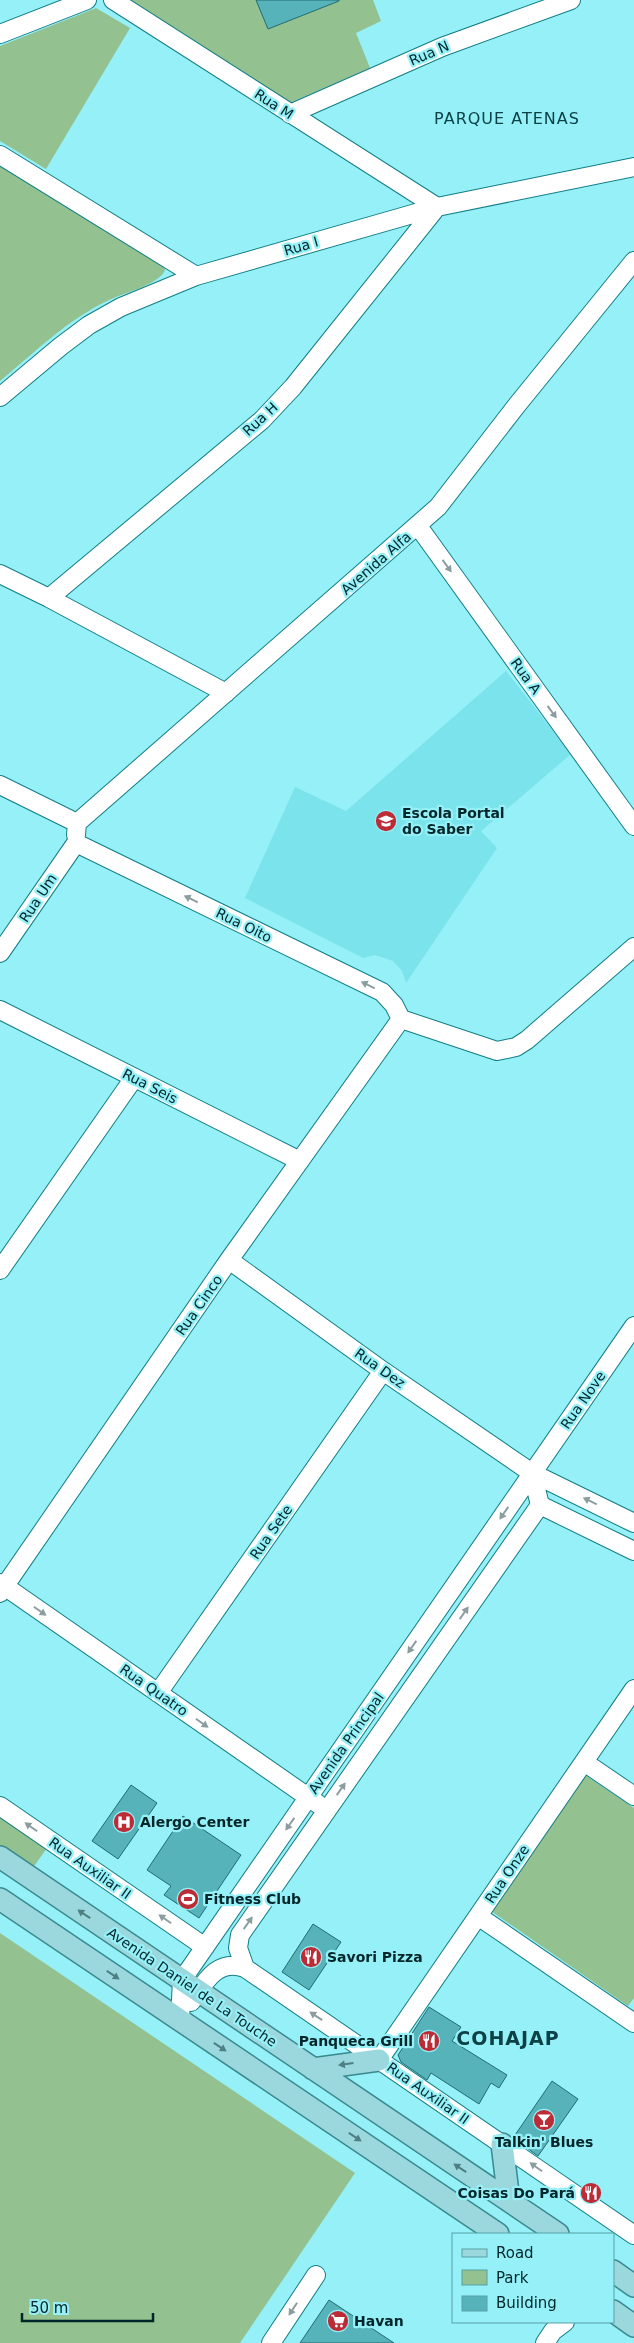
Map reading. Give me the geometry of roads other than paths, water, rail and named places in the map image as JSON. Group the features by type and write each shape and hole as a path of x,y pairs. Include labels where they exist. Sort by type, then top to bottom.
{"main road":[{"name":"Avenida Daniel de La Touche","path":"0,1857 556,2233"},
{"path":"0,1899 497,2233"},
{"path":"314,2069 379,2060"},
{"path":"502,2144 509,2202"},
{"path":"614,2272 634,2286"},
{"path":"614,2312 634,2326"}],"street":[{"path":"0,34 87,0"},
{"name":"Rua M","path":"113,0 437,207"},
{"name":"Rua N","path":"290,114 442,47 571,0"},
{"path":"0,155 196,276"},
{"name":"Rua I","path":"0,397 61,346 90,325 121,307 196,276 437,207 634,167"},
{"name":"Rua H","path":"49,598 262,420 293,387 437,207"},
{"name":"Avenida Alfa","path":"76,823 418,526 444,500 517,405 634,261"},
{"name":"Rua A","path":"418,526 634,826"},
{"path":"0,574 49,598 226,693"},
{"path":"0,785 76,823 76,843"},
{"name":"Rua Um","path":"0,953 76,843"},
{"name":"Rua Oito","path":"76,843 382,992 394,1004 401,1019"},
{"path":"401,1019 497,1051 506,1050 527,1040 634,946"},
{"name":"Rua Seis","path":"0,1010 300,1161"},
{"name":"Rua Cinco","path":"2,1587 229,1260 401,1019"},
{"path":"0,1270 134,1078"},
{"name":"Rua Dez","path":"229,1260 383,1371 532,1473"},
{"name":"Rua Nove","path":"532,1473 634,1326"},
{"name":"Rua Sete","path":"158,1692 383,1371"},
{"path":"532,1473 540,1505 634,1551"},
{"path":"532,1473 634,1523"},
{"name":"Avenida Principal","path":"190,1986 205,1947 532,1473"},
{"name":"Avenida Principal","path":"245,1968 238,1948 240,1935 540,1505"},
{"name":"Rua Quatro","path":"2,1587 158,1692 326,1810"},
{"name":"Rua Onze","path":"379,2060 634,1689"},
{"path":"584,1762 634,1796"},
{"name":"Rua Auxiliar II","path":"0,1806 205,1947"},
{"path":"478,1916 633,2020"},
{"path":"180,2019 190,1986 220,1968 232,1965 245,1968"},
{"name":"Rua Auxiliar II","path":"245,1968 634,2234"},
{"path":"271,2343 316,2274"},
{"path":"545,2343 553,2331 564,2323"}],"place":[{"name":"Escola Portal do Saber","path":"386,821"},
{"name":"Alergo Center","path":"124,1822"},
{"name":"Fitness Club","path":"188,1899"},
{"name":"Savori Pizza","path":"311,1957"},
{"name":"Panqueca Grill","path":"429,2041"},
{"name":"Talkin' Blues","path":"544,2120"},
{"name":"Coisas Do Pará","path":"591,2193"},
{"name":"Havan","path":"338,2321"}],"district":[{"name":"PARQUE ATENAS","path":"507,118"},
{"name":"COHAJAP","path":"508,2038"}]}
